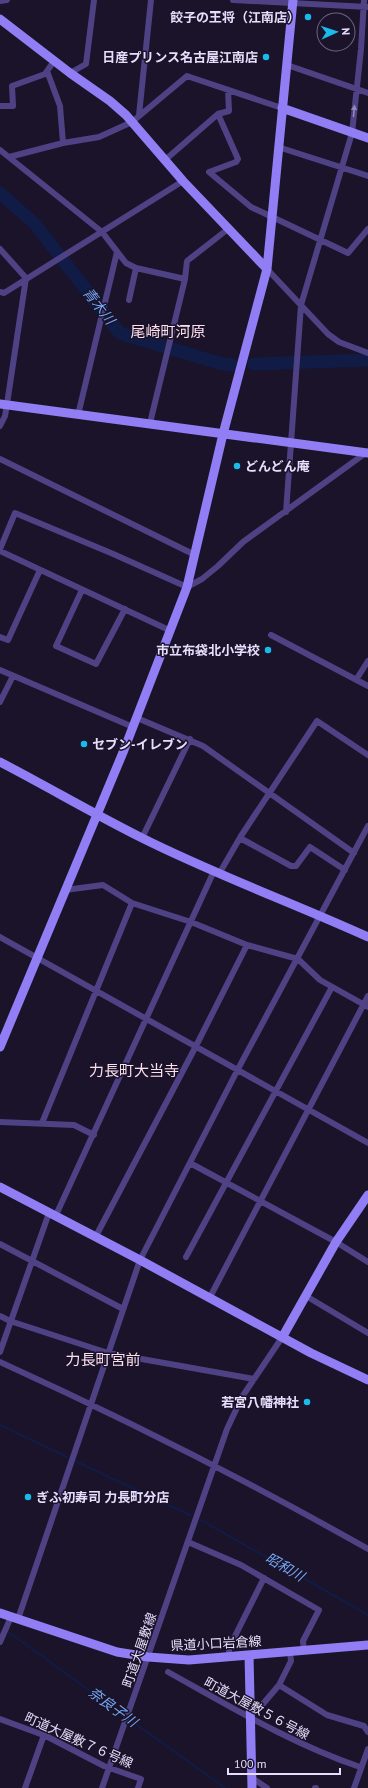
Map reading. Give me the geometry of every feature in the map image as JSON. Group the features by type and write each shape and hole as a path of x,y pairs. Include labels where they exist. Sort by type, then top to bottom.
{"street":[{"path":"0,2 8,0"},
{"path":"70,73 86,64 94,0"},
{"path":"135,119 151,0"},
{"path":"233,0 365,4 352,133 300,306 286,512"},
{"path":"0,1048 137,718 187,587 193,554 204,521 223,434 267,269 293,2"},
{"path":"0,19 70,73 135,119 165,160 183,181 300,306 328,334 339,342 368,353"},
{"path":"0,106 13,106 12,86 45,74 54,61"},
{"path":"287,65 368,93"},
{"path":"47,71 60,106 63,143"},
{"path":"9,157 63,143 99,137 135,119 187,76 368,138"},
{"path":"165,160 218,114 229,111 228,90"},
{"path":"218,114 238,159 236,162 209,172 251,207 348,253 368,228"},
{"path":"278,147 368,176"},
{"path":"0,150 102,232 126,263 136,268 185,279"},
{"path":"0,292 4,293 183,181"},
{"path":"150,423 185,279 188,260 228,229"},
{"path":"0,249 26,278"},
{"path":"78,415 117,252"},
{"path":"129,300 136,268"},
{"path":"0,426 5,416 4,404 26,278"},
{"path":"4,404 78,415 150,423 223,434 367,452"},
{"path":"187,587 202,578 243,542 367,452"},
{"path":"0,459 193,554"},
{"path":"171,631 0,550 15,514 111,553 187,587"},
{"path":"0,637 8,640 40,570"},
{"path":"82,590 56,646 96,664 124,609"},
{"path":"271,636 368,686"},
{"path":"356,680 368,661"},
{"path":"0,670 133,727"},
{"path":"0,702 13,676"},
{"path":"137,718 190,739 203,746 271,792 354,853"},
{"path":"0,1352 32,1261 53,1214 94,1134 191,922 216,873 317,721 368,755"},
{"path":"142,838 190,739"},
{"path":"0,762 142,838 216,873 368,937"},
{"path":"0,1642 14,1618 140,1260 238,1070 368,826"},
{"path":"240,838 291,866 296,866 310,847 345,870"},
{"path":"66,890 103,885 132,903 191,922 247,944 298,959 320,980 366,1006"},
{"path":"42,1123 132,903"},
{"path":"0,937 368,1143"},
{"path":"96,1236 196,1046 247,944"},
{"path":"186,1257 332,987"},
{"path":"210,1297 308,1110 366,1006 368,996"},
{"path":"0,1122 74,1125 94,1134"},
{"path":"190,1164 336,1242 368,1262"},
{"path":"0,1187 96,1236 312,1353 368,1380"},
{"path":"283,1336 336,1242 368,1195"},
{"path":"0,1244 123,1309"},
{"path":"306,1296 368,1333"},
{"path":"0,1316 10,1322 108,1353 254,1379"},
{"name":"町道大屋敷線","path":"102,1788 214,1465 234,1413 254,1379 283,1336"},
{"path":"0,1362 90,1403 277,1497 368,1549"},
{"path":"188,1542 240,1565 319,1610 303,1641 304,1651"},
{"path":"229,1657 229,1648 264,1578"},
{"name":"県道小口岩倉線","path":"0,1613 117,1652 148,1657 189,1660 368,1645"},
{"path":"250,1715 257,1711 279,1686 291,1661 290,1652"},
{"path":"249,1655 252,1788"},
{"name":"町道大屋敷５６号線","path":"168,1672 324,1754 360,1767"},
{"path":"279,1686 327,1715 364,1726 368,1732"},
{"name":"町道大屋敷７６号線","path":"0,1718 44,1735 109,1768 141,1779 138,1788"},
{"path":"25,1788 44,1735"},
{"path":"354,1788 360,1767 368,1749"},
{"path":"252,1778 267,1788"}],"waterway":[{"name":"青木川","path":"0,193 35,224 118,331 122,334 219,363 232,365"},
{"name":"青木川","path":"254,364 368,360"},
{"name":"昭和川","path":"0,1425 67,1457"},
{"name":"昭和川","path":"75,1461 190,1515"},
{"name":"昭和川","path":"201,1520 368,1615"},
{"name":"奈良子川","path":"7,1631 225,1788"}],"place":[{"name":"餃子の王将（江南店）","path":"308,17"},
{"name":"日産プリンス名古屋江南店","path":"266,57"},
{"name":"どんどん庵","path":"237,466"},
{"name":"市立布袋北小学校","path":"268,650"},
{"name":"セブン-イレブン","path":"84,744"},
{"name":"若宮八幡神社","path":"307,1402"},
{"name":"ぎふ初寿司 力長町分店","path":"28,1497"}],"district":[{"name":"尾崎町河原","path":"168,332"},
{"name":"力長町大当寺","path":"134,1071"},
{"name":"力長町宮前","path":"103,1360"}]}
